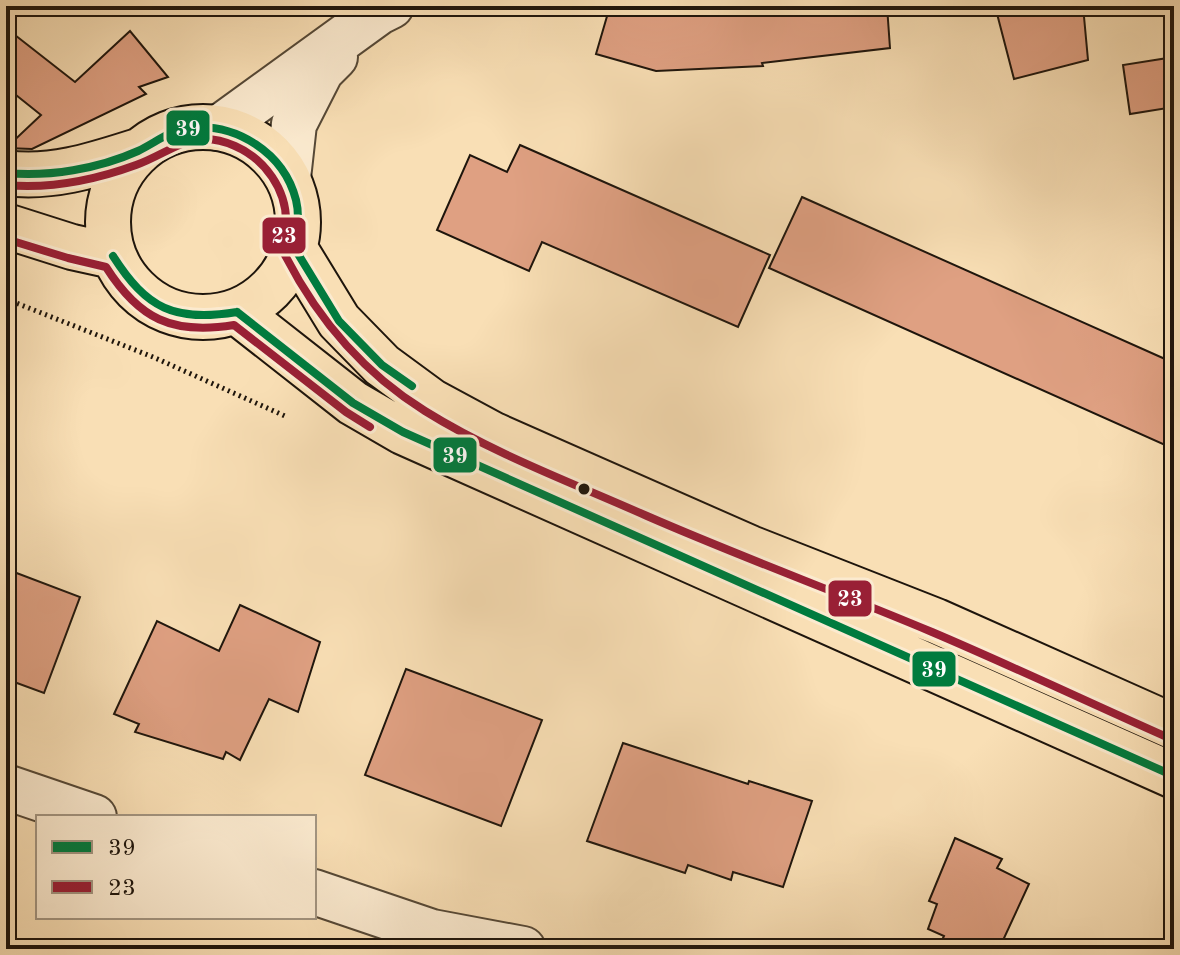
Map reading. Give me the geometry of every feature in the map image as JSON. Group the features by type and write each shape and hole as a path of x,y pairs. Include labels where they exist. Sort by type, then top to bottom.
{"main road":[{"path":"6,173 28,176 71,172 138,151 162,135 190,127 219,128 246,137 270,155 288,178 296,201 299,225 295,249 282,276 262,298 237,312 207,318 177,314 150,302 128,282 113,256 107,228 109,200 120,173 138,151"},
{"path":"6,226 59,244 113,256"},
{"path":"295,249 339,321 382,365 431,401 494,435 750,548 936,621 1174,727"},
{"path":"237,312 353,403 403,432 1174,776"}],"street":[{"path":"219,128 385,9"},
{"path":"288,178 294,124 321,71 385,9"},
{"path":"6,787 88,815"},
{"path":"316,893 428,940 523,949"}],"building":[{"path":"610,6 887,6 890,48 762,63 763,66 656,71 596,54"},
{"path":"995,6 1083,6 1088,60 1014,79"},
{"path":"6,28 75,82 130,31 168,77 139,87 146,94 32,149 6,148 41,115 6,87"},
{"path":"1174,57 1174,107 1130,114 1123,65"},
{"path":"520,145 770,255 738,327 542,242 529,271 437,230 470,155 507,172"},
{"path":"802,197 1174,363 1174,449 769,268"},
{"path":"6,569 80,597 44,693 6,679"},
{"path":"240,605 320,642 298,712 269,699 240,760 226,752 223,759 135,732 139,724 114,714 157,621 219,651"},
{"path":"406,669 542,720 501,826 365,775"},
{"path":"623,743 748,784 749,781 812,801 783,887 733,872 731,880 688,865 685,873 587,841"},
{"path":"955,838 1002,859 997,868 1029,884 999,949 938,949 944,936 928,929 937,904 929,901"}],"transit line":[{"name":"39","path":"6,173 39,174 90,167 138,151 181,129 206,127 223,130 256,144 281,168 296,200 298,224 295,249"},
{"name":"23","path":"6,185 39,186 105,175 195,140 207,139 235,146 265,167 278,188 285,211 284,253 328,324 382,380 425,411 478,441 534,467 682,531 932,632 1169,738"},
{"name":"23","path":"6,239 106,267 131,299 159,319 192,327 234,325 370,427"},
{"name":"39","path":"295,249 339,321 382,365 412,386"},
{"name":"39","path":"113,256 138,289 164,308 196,315 237,312"},
{"name":"39","path":"237,312 353,403 403,432 1174,776"}]}
